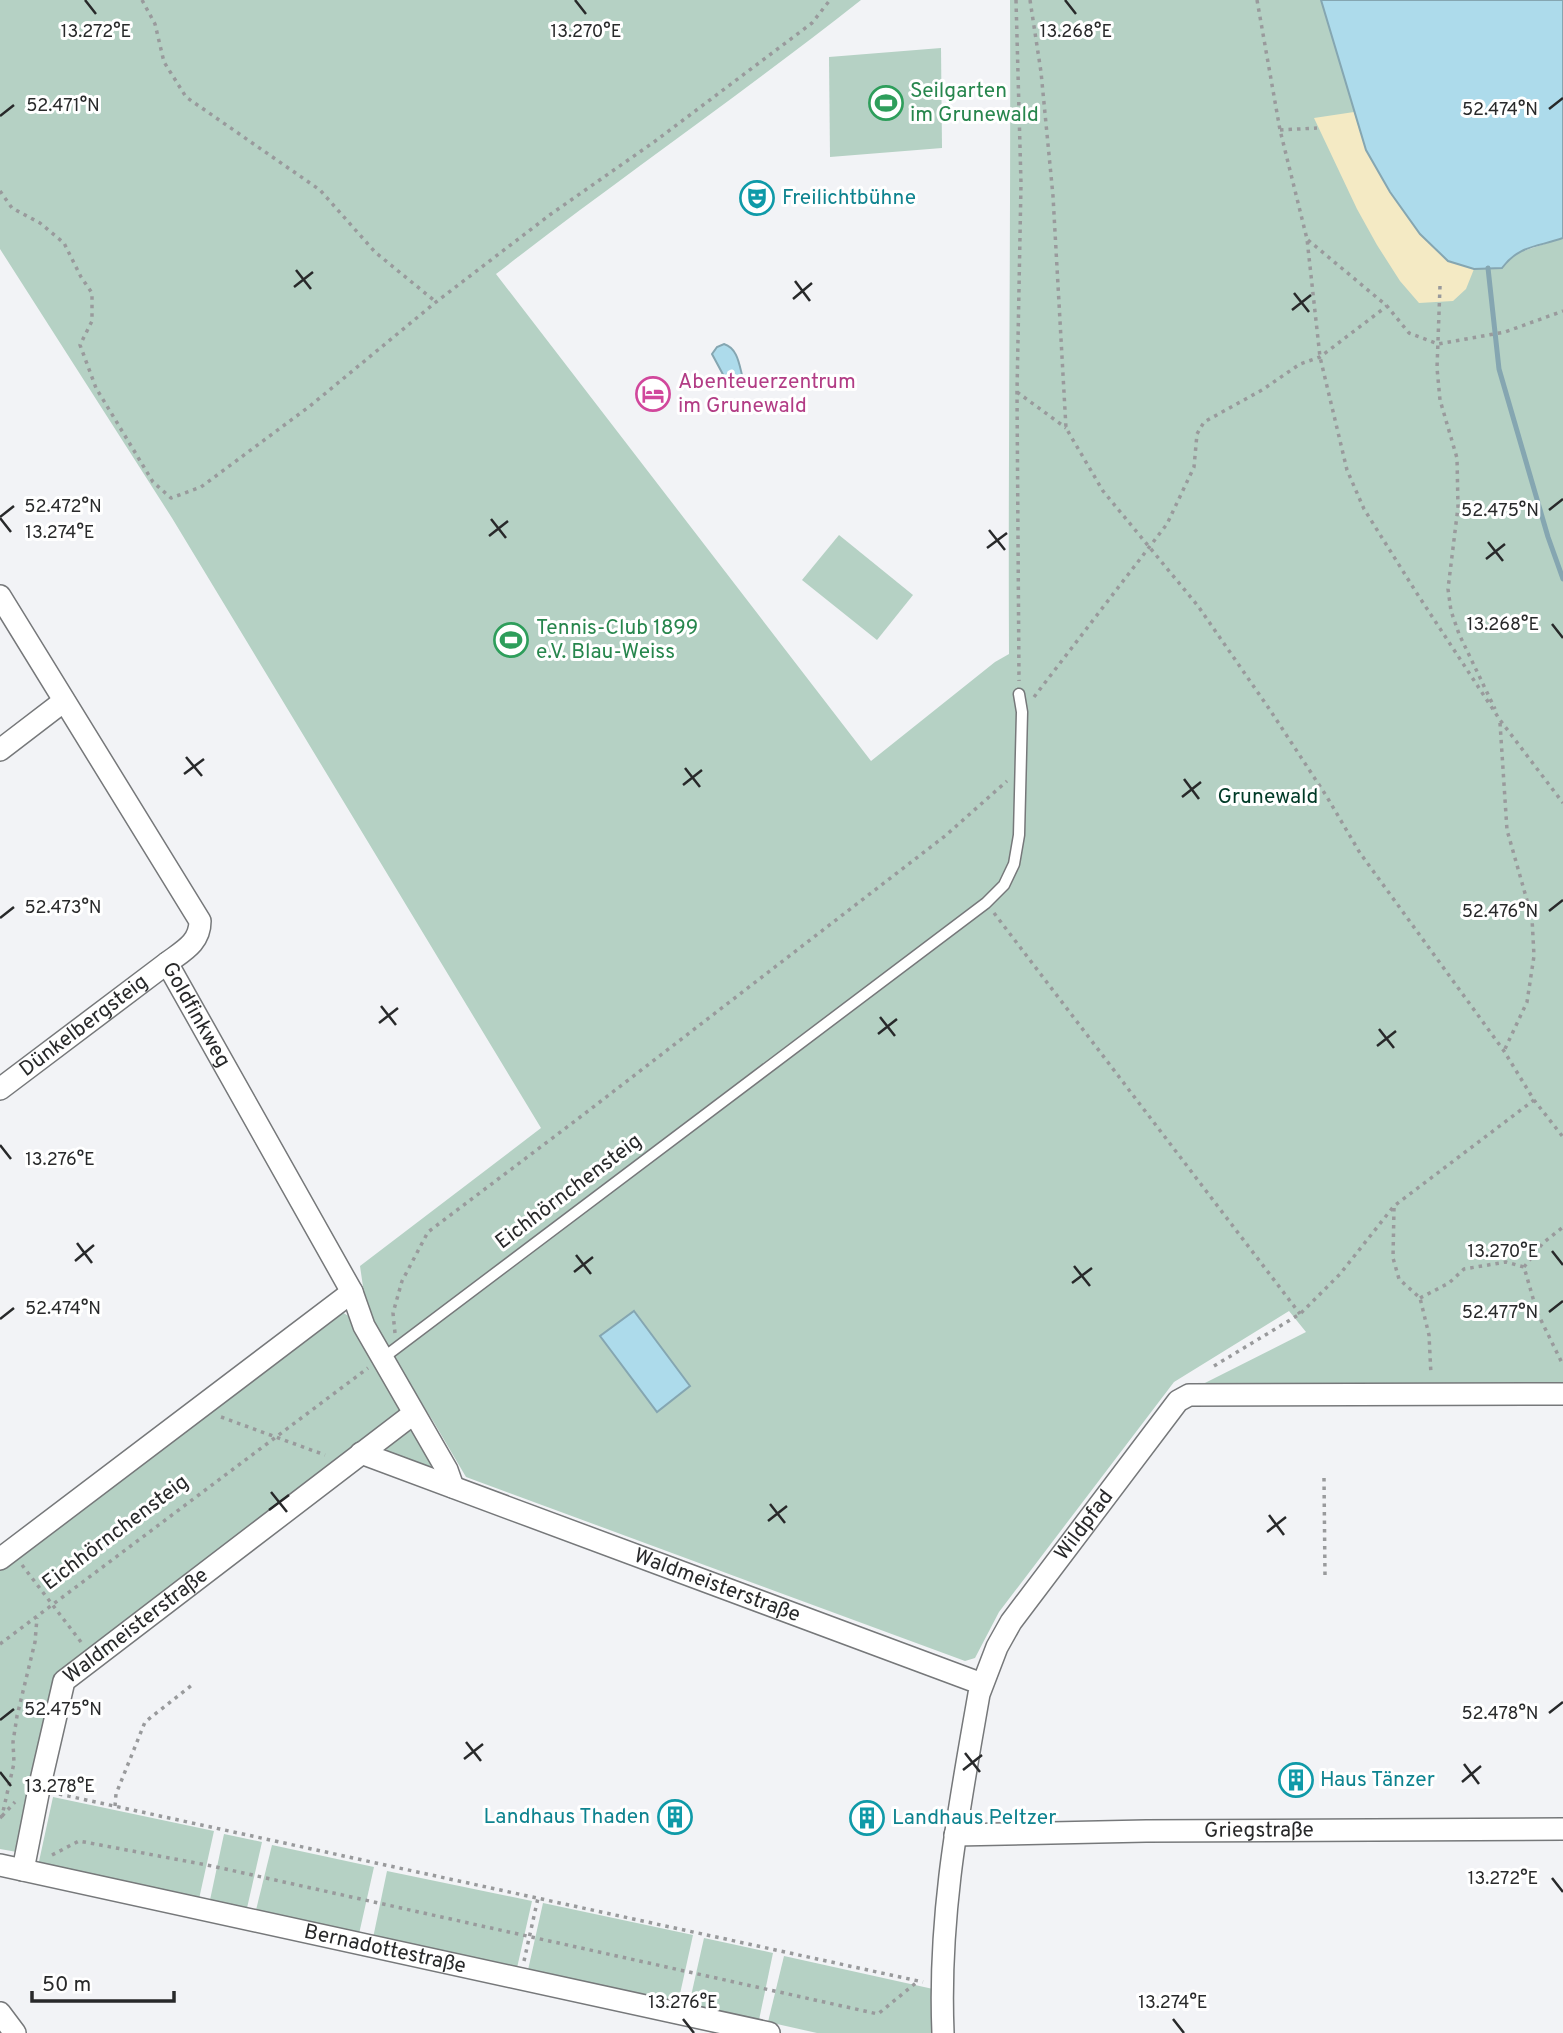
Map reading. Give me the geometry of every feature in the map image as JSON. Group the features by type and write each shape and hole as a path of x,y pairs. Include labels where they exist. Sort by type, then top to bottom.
{"street":[{"name":"Goldfinkweg","path":"0,596 200,921 200,931 195,942 167,963 352,1292 364,1326 389,1352 413,1414"},
{"path":"0,750 64,701"},
{"name":"Dünkelbergsteig","path":"0,1089 167,963"},
{"path":"9,1559 352,1292"},
{"name":"Wildpfad","path":"943,2033 941,1986 945,1905 954,1835 982,1684 1011,1622 1178,1401 1189,1395 1563,1394"},
{"path":"413,1414 447,1470 453,1487"},
{"name":"Waldmeisterstraße","path":"23,1870 38,1789 64,1681 413,1414"},
{"name":"Waldmeisterstraße","path":"354,1458 453,1487 982,1684"},
{"name":"Griegstraße","path":"954,1835 1146,1831 1563,1829"},
{"name":"Bernadottestraße","path":"0,1865 762,2032"},
{"path":"0,2013 15,2033"}],"lane":[{"name":"Eichhörnchensteig","path":"389,1352 986,903 1004,885 1014,864 1020,825 1022,712 1019,694"}],"path":[{"path":"142,0 155,24 164,62 186,97 320,190 375,252 436,302"},
{"path":"0,191 12,208 40,223 64,243 80,276 92,293 92,321 80,345 96,388 153,482 171,498 201,487 310,406 436,302 551,214 654,142 812,23 830,0"},
{"path":"1016,0 1021,184 1017,391 1019,694"},
{"path":"1030,0 1041,72 1053,196 1066,428"},
{"path":"1257,0 1280,130 1307,239 1320,357 1347,470 1364,509 1500,720 1563,803"},
{"path":"1280,130 1317,128"},
{"path":"1307,239 1387,306 1409,333 1438,344 1505,332 1563,312"},
{"path":"1440,285 1440,400 1457,458 1458,507 1448,589 1451,611 1459,634 1500,720 1507,830 1532,918 1534,956 1527,1002 1504,1051"},
{"path":"1022,712 1167,524 1194,467 1198,434 1204,422 1262,390 1300,364 1320,357 1387,306"},
{"path":"1017,391 1066,428 1103,491 1198,606 1270,710 1360,853 1504,1051 1534,1100 1563,1138"},
{"path":"389,1352 393,1313 402,1282 428,1232 945,836 1022,768"},
{"path":"986,903 1300,1314"},
{"path":"1214,1366 1300,1314 1339,1274 1394,1206 1534,1100"},
{"path":"1394,1206 1394,1258 1399,1279 1420,1298 1429,1335 1432,1394"},
{"path":"1524,1267 1543,1243 1563,1227"},
{"path":"1420,1298 1449,1283 1464,1269 1506,1262 1524,1267"},
{"path":"1524,1267 1537,1312 1563,1365"},
{"name":"Eichhörnchensteig","path":"0,1644 389,1352"},
{"path":"210,1413 276,1437 354,1458"},
{"path":"1324,1478 1325,1576"},
{"path":"9,1559 52,1605 93,1658"},
{"path":"0,1818 13,1763 17,1716 35,1642 37,1617"},
{"path":"116,1806 116,1794 145,1722 192,1685"},
{"path":"51,1792 929,1983"},
{"path":"44,1860 79,1841 212,1866 878,2014 918,1981"},
{"path":"520,1979 538,1898"}],"green space":[{"name":"Grunewald","path":"0,0 861,0 496,274 871,761 995,662 1009,654 1010,0 1321,0 1366,150 1511,255 1563,238 1563,1387 1195,1388 1306,1332 1289,1311 1174,1382 999,1612 975,1658 965,1661 466,1477 368,1321 360,1266 541,1128 172,518 0,249"},
{"name":"Seilgarten im Grunewald","path":"941,48 942,148 830,157 829,57"},
{"path":"839,535 913,595 877,640 802,580"},
{"path":"342,1312 350,1317 402,1411 57,1676 17,1852 0,1849 0,1567"},
{"path":"412,1428 432,1464 429,1468 387,1453 386,1446"},
{"path":"53,1797 214,1831 199,1899 38,1866"},
{"path":"224,1834 262,1842 247,1908 210,1900"},
{"path":"272,1845 374,1867 359,1934 256,1910"},
{"path":"387,1871 532,1901 517,1968 373,1938"},
{"path":"543,1903 693,1935 678,2003 528,1970"},
{"path":"704,1938 773,1953 759,2020 689,2005"},
{"path":"784,1956 933,1989 934,2033 817,2033 768,2022"}],"sand":[{"path":"1354,112 1366,150 1448,261 1474,269 1466,289 1453,301 1419,303 1400,281 1357,209 1314,118"}],"water":[{"path":"1321,0 1563,0 1563,238 1522,251 1508,260 1502,268 1474,269 1448,261 1420,234 1390,192 1366,150"},
{"path":"724,344 735,352 742,375 733,384 727,382 712,354 717,347"},
{"path":"634,1311 690,1386 657,1412 600,1336"}],"waterway":[{"path":"1488,268 1499,369 1548,537 1563,579"}],"place":[{"name":"Seilgarten im Grunewald","path":"886,103"},
{"name":"Freilichtbühne","path":"757,198"},
{"name":"Abenteuerzentrum im Grunewald","path":"653,394"},
{"name":"Tennis-Club 1899 e.V. Blau-Weiss","path":"511,640"},
{"name":"Haus Tänzer","path":"1296,1780"},
{"name":"Landhaus Thaden","path":"675,1817"},
{"name":"Landhaus Peltzer","path":"867,1818"}]}
